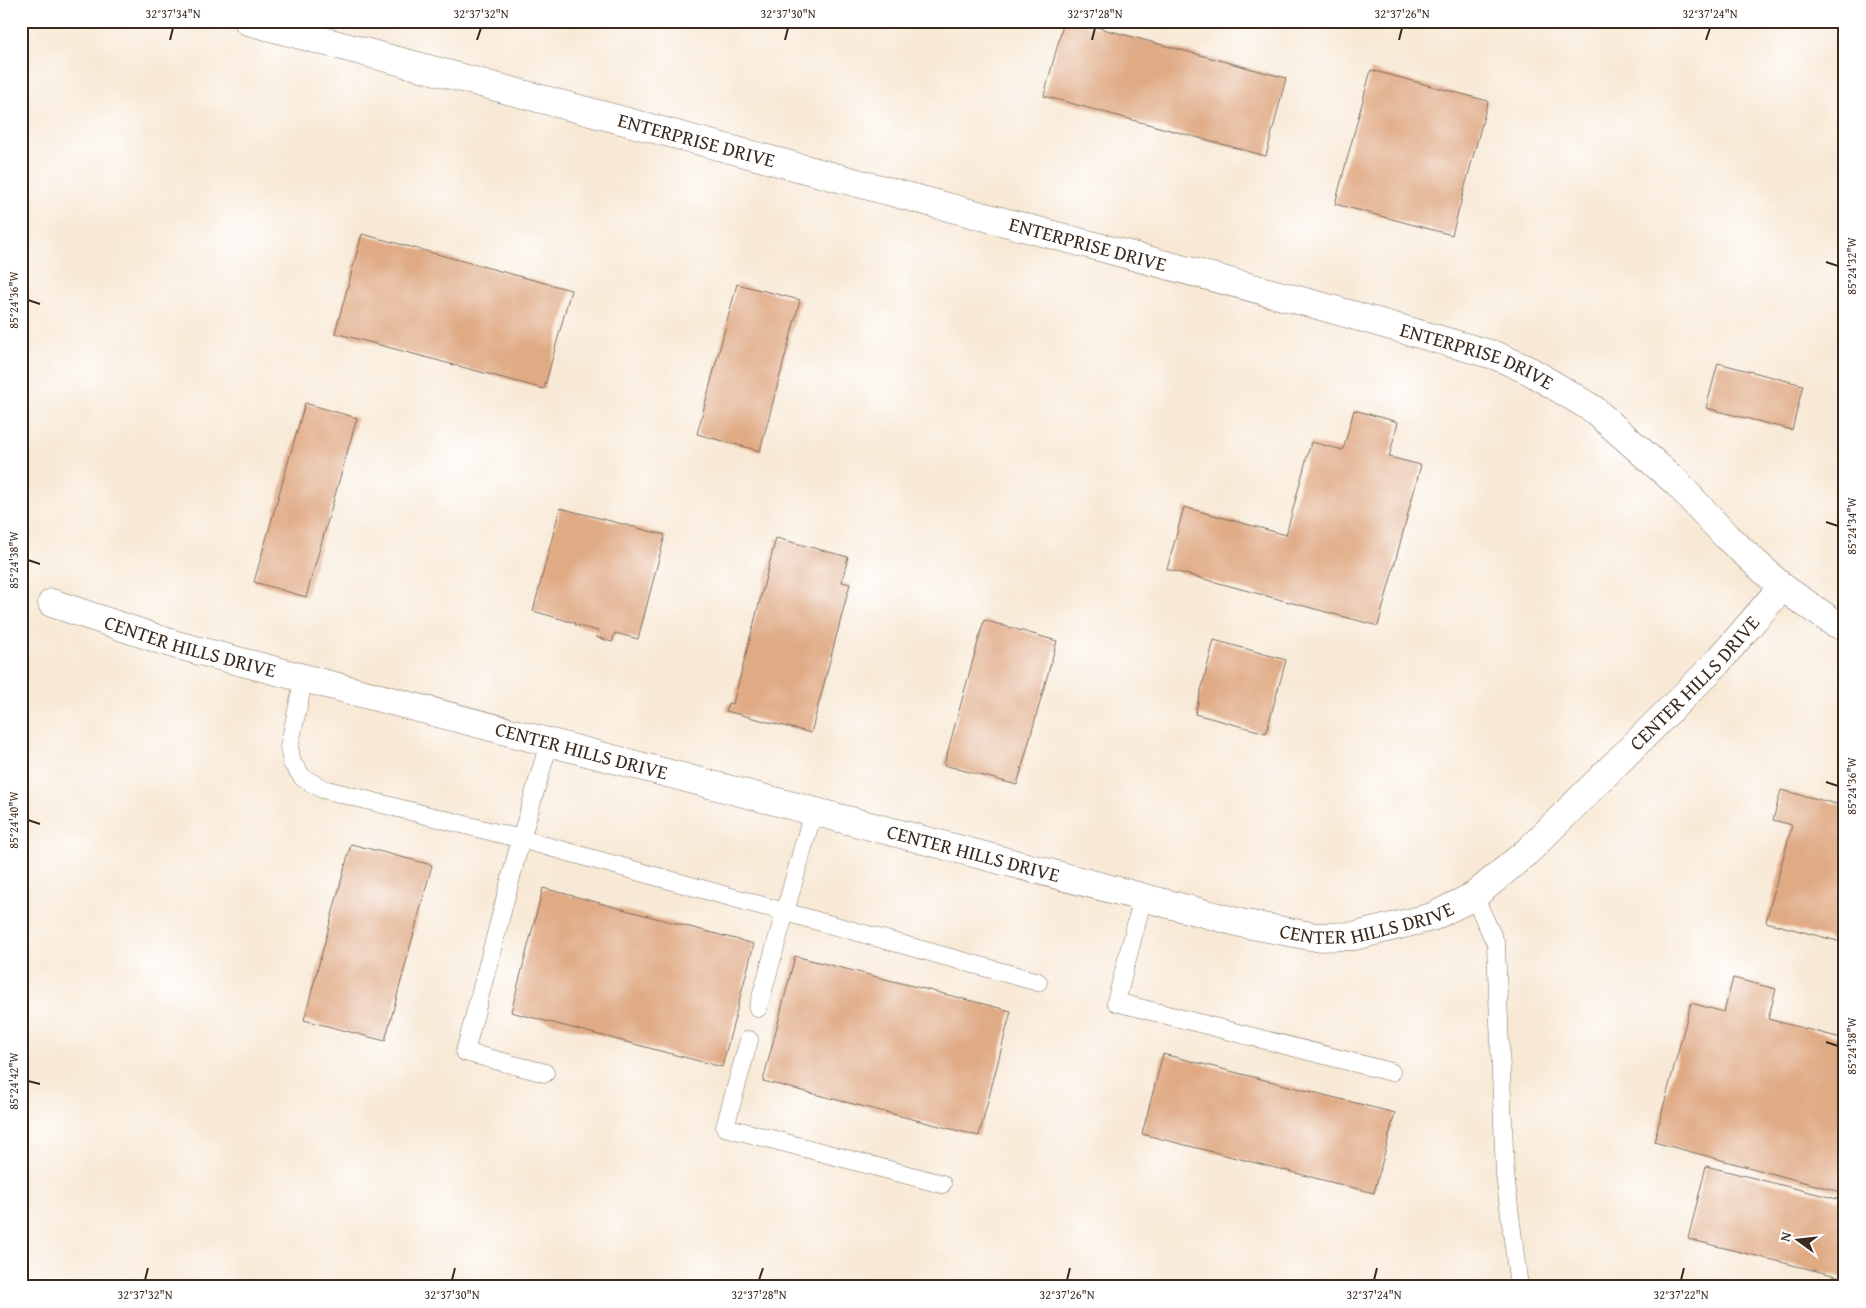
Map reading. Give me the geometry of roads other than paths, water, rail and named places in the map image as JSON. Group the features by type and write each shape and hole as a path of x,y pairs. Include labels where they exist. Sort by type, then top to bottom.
{"street":[{"name":"ENTERPRISE DRIVE","path":"248,21 1308,303 1497,356 1530,371 1593,409 1677,483 1727,537 1782,587 1833,622 1845,627"},
{"name":"CENTER HILLS DRIVE","path":"52,603 172,644 1241,923 1316,937 1355,936 1432,917 1474,896 1528,851 1716,664 1782,587"}],"lane":[{"path":"304,678 289,747 292,763 303,778 324,789 521,840 1038,982"},
{"path":"545,1073 465,1052 521,840 549,743"},
{"path":"758,1008 814,812"},
{"path":"1474,896 1496,944 1505,1175 1519,1287"},
{"path":"1143,897 1116,1002 1391,1072"},
{"path":"749,1040 725,1127 942,1184"}]}
